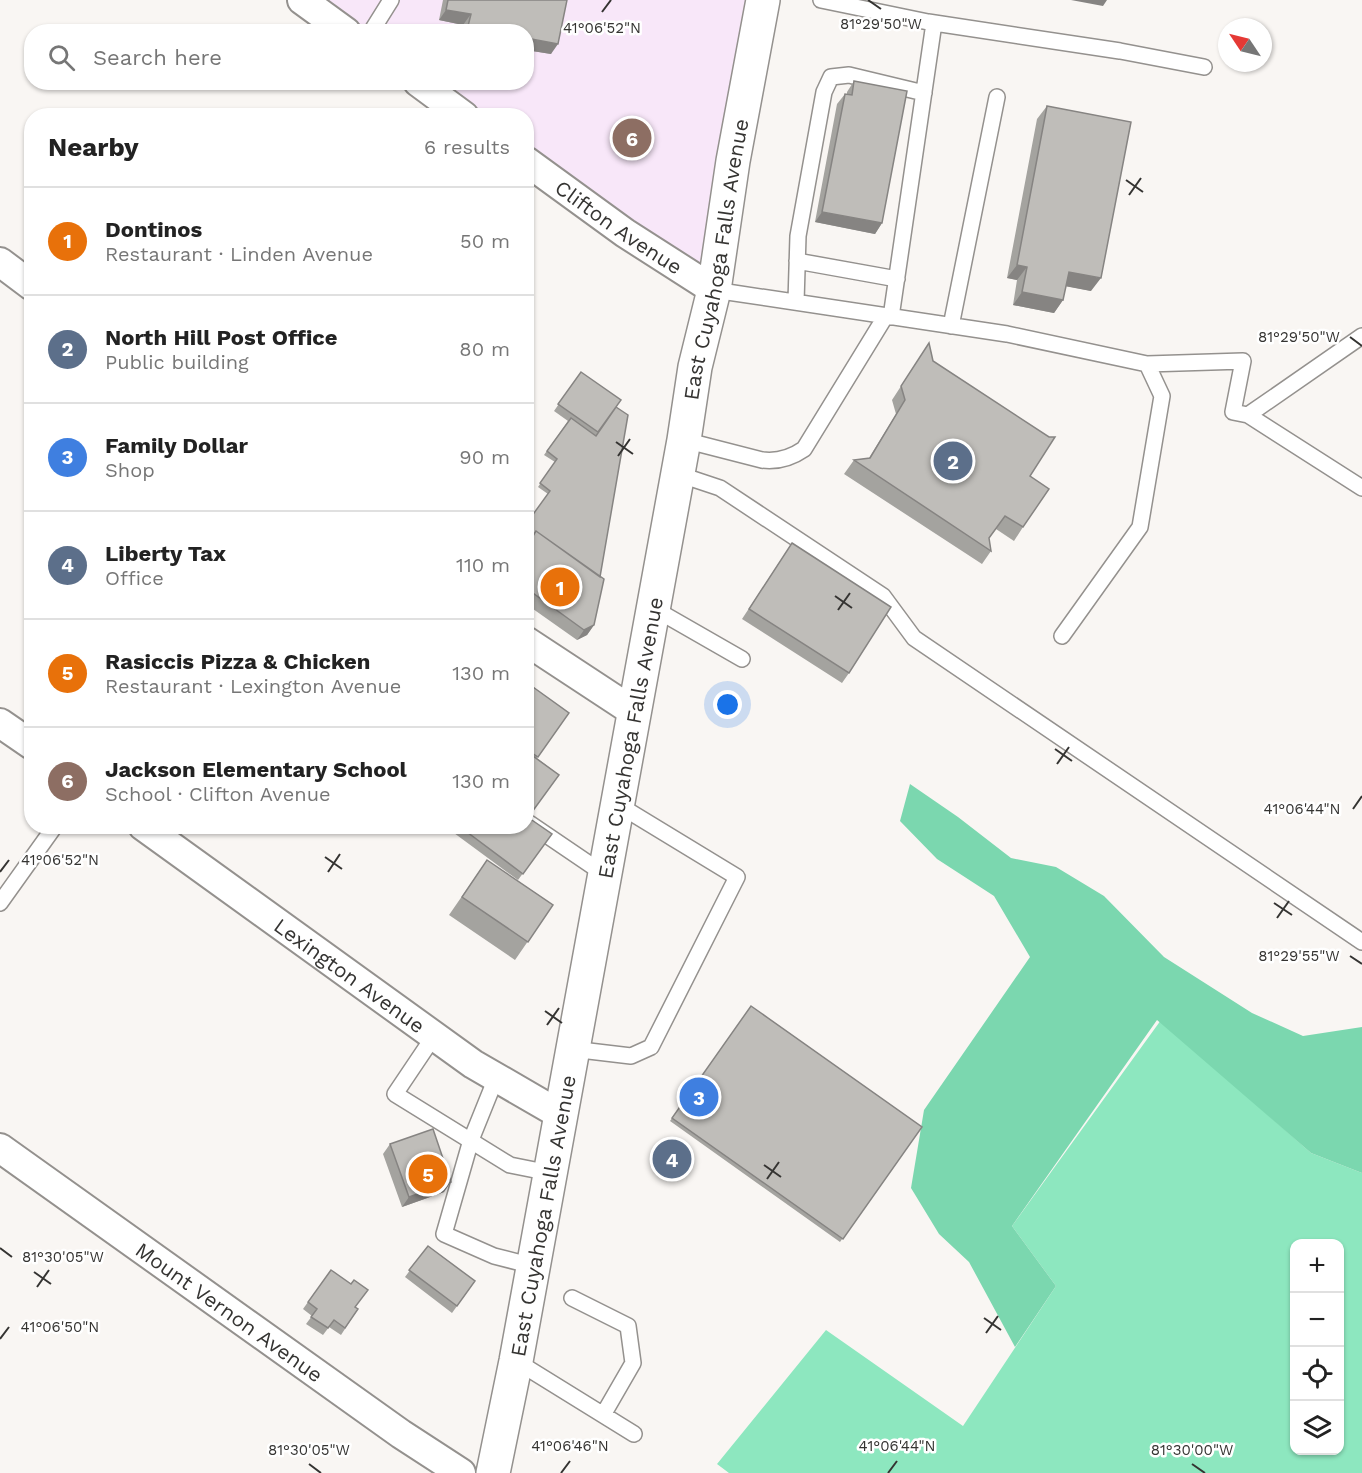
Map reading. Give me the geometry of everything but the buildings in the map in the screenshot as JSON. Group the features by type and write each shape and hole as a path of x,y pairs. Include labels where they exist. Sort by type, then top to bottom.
{"street":[{"path":"302,0 335,24"},
{"name":"East Cuyahoga Falls Avenue","path":"493,1473 561,1115 678,474 695,367 714,290 733,161 763,0"},
{"path":"429,90 453,108"},
{"name":"Clifton Avenue","path":"534,167 625,233 714,290"},
{"path":"0,262 24,280"},
{"path":"534,646 634,712"},
{"path":"0,723 24,740"},
{"name":"Lexington Avenue","path":"154,834 434,1036 496,1078 561,1115"},
{"name":"Mount Vernon Avenue","path":"0,1148 391,1428 461,1473"}],"lane":[{"path":"376,24 391,0"},
{"path":"821,0 934,23 1120,51 1204,67"},
{"path":"684,440 762,460 771,461 793,456 804,449 888,317 897,279 934,23"},
{"path":"796,302 798,236 824,92 831,77 849,75 924,93"},
{"path":"951,326 997,98"},
{"path":"797,261 897,279"},
{"path":"714,290 1007,334 1147,364 1243,361 1233,412 1248,415 1362,488"},
{"path":"1248,415 1362,336"},
{"path":"1062,636 1140,527 1162,396 1147,364"},
{"path":"678,474 720,488 883,596 914,638 1362,942"},
{"path":"653,608 742,659"},
{"path":"572,1049 631,1056 651,1047 737,877 617,804"},
{"path":"534,826 604,874"},
{"path":"0,903 49,834"},
{"path":"434,1036 395,1094 510,1165 550,1173"},
{"path":"496,1078 471,1140 444,1234 494,1256 533,1266"},
{"path":"572,1298 628,1326 633,1363 603,1415"},
{"path":"516,1361 634,1434"}],"shaded area":[{"path":"302,0 763,0 714,290 534,166 534,108 454,108 428,90 534,90 534,24 336,24"}],"green space":[{"path":"910,784 1011,858 1056,867 1104,896 1164,957 1252,1013 1303,1036 1362,1027 1362,1173 1311,1153 1157,1020 1012,1226 1056,1286 1015,1347 969,1262 939,1234 911,1188 924,1110 1030,957 994,896 937,859 900,821"},
{"path":"1161,1020 1311,1153 1362,1173 1362,1473 729,1473 717,1464 826,1330 963,1426 1056,1286 1012,1226"}],"place":[{"name":"Jackson Elementary School","path":"632,138"},
{"name":"North Hill Post Office","path":"953,461"},
{"name":"Dontinos","path":"560,587"},
{"name":"Family Dollar","path":"699,1097"},
{"name":"Liberty Tax","path":"672,1159"},
{"name":"Rasiccis Pizza & Chicken","path":"428,1174"}]}
